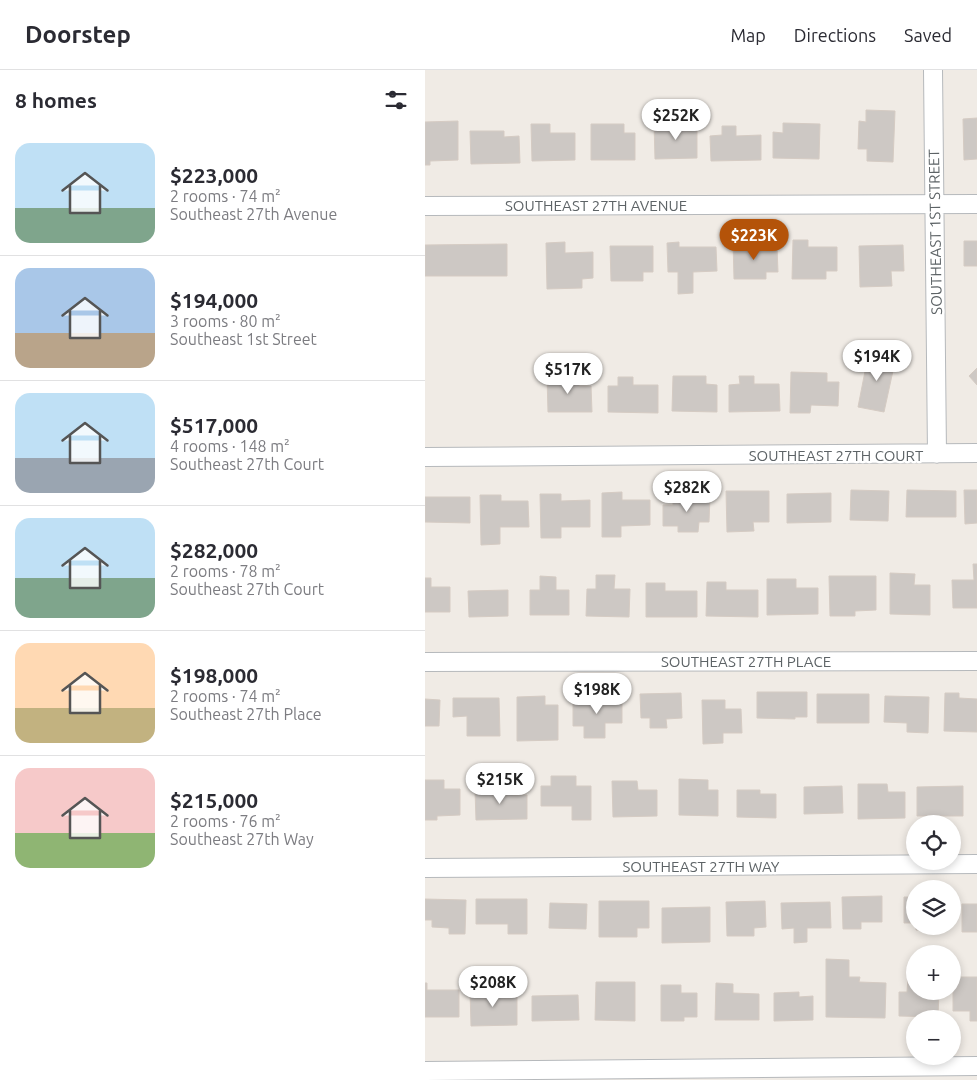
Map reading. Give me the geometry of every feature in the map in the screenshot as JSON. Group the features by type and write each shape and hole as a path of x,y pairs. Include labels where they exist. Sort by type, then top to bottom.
{"street":[{"name":"SOUTHEAST 1ST STREET","path":"933,70 937,454"},
{"name":"SOUTHEAST 27TH AVENUE","path":"425,206 977,204"},
{"name":"SOUTHEAST 27TH COURT","path":"425,457 977,453"},
{"name":"SOUTHEAST 27TH PLACE","path":"425,662 977,661"},
{"name":"SOUTHEAST 27TH WAY","path":"425,868 977,864"},
{"path":"425,1071 977,1066"}],"building":[{"path":"866,110 895,111 893,162 867,161 867,149 858,149 859,121 866,122"},
{"path":"977,118 977,159 964,160 963,119"},
{"path":"458,121 458,160 430,161 430,165 425,165 425,122"},
{"path":"654,123 697,123 697,158 655,159"},
{"path":"783,123 820,124 819,159 773,158 773,132 783,133"},
{"path":"531,124 550,124 550,133 575,133 575,160 532,161"},
{"path":"591,124 624,124 624,133 635,133 635,160 591,160"},
{"path":"722,126 736,126 736,136 761,135 761,160 711,161 710,136 722,135"},
{"path":"470,131 504,131 504,137 519,136 520,163 471,164"},
{"path":"793,240 808,240 808,247 837,247 837,271 826,271 826,279 792,279"},
{"path":"733,241 751,241 752,247 777,247 778,272 766,272 766,279 734,279"},
{"path":"964,241 977,241 977,266 964,266"},
{"path":"565,242 565,253 593,252 593,278 582,279 582,288 547,289 546,243"},
{"path":"679,242 679,247 716,247 717,271 693,272 693,293 678,294 678,272 668,272 667,243"},
{"path":"507,244 507,276 425,276 425,245"},
{"path":"903,245 904,271 891,271 892,286 860,287 859,246"},
{"path":"610,246 653,246 653,272 643,272 643,281 611,281"},
{"path":"869,351 896,357 884,412 858,407"},
{"path":"977,368 977,385 969,376"},
{"path":"791,372 827,373 827,382 839,382 838,406 811,405 810,413 790,413"},
{"path":"673,376 706,376 706,384 717,385 717,412 672,411"},
{"path":"739,376 754,376 754,384 779,384 780,411 729,412 729,385 740,384"},
{"path":"547,377 579,377 579,386 591,386 592,412 548,412"},
{"path":"618,377 633,377 633,385 658,385 658,413 608,412 608,386 618,386"},
{"path":"851,490 889,491 888,521 850,520"},
{"path":"907,490 956,491 956,517 906,517"},
{"path":"964,490 977,490 977,523 965,524"},
{"path":"726,491 769,491 769,522 753,522 754,531 727,532"},
{"path":"622,492 622,500 650,500 650,525 621,526 621,537 602,537 602,493"},
{"path":"831,493 831,522 787,523 787,494"},
{"path":"540,494 561,494 561,501 590,500 590,527 561,527 561,538 541,538"},
{"path":"480,495 501,495 501,501 528,501 529,527 500,527 500,544 481,545"},
{"path":"673,496 710,497 709,522 699,522 698,532 678,532 678,526 663,526 663,505 673,505"},
{"path":"425,497 470,497 470,523 425,522"},
{"path":"973,564 977,564 977,608 953,608 952,580 974,580"},
{"path":"890,573 915,574 914,585 930,585 930,615 890,614"},
{"path":"596,575 615,575 614,589 630,589 629,617 586,616 587,589 596,589"},
{"path":"540,576 556,577 556,590 569,590 569,615 530,615 530,590 540,590"},
{"path":"829,576 876,576 876,610 855,611 855,616 830,616"},
{"path":"425,578 431,578 431,587 450,587 450,612 425,612"},
{"path":"767,579 796,579 796,588 818,588 818,614 767,615"},
{"path":"707,582 726,582 726,590 758,590 758,617 706,616"},
{"path":"646,583 665,583 665,591 697,591 697,617 646,617"},
{"path":"508,590 508,616 469,617 468,591"},
{"path":"757,692 807,692 807,717 795,717 795,719 757,718"},
{"path":"681,693 682,718 666,719 667,728 650,728 650,718 641,718 640,694"},
{"path":"945,693 959,693 959,698 977,699 977,732 944,731"},
{"path":"817,694 869,694 869,723 817,723"},
{"path":"545,696 545,705 558,705 558,740 517,741 517,697"},
{"path":"885,696 929,697 928,733 907,732 907,723 884,722"},
{"path":"453,698 499,698 500,736 467,736 467,716 453,717"},
{"path":"622,698 622,723 605,723 605,738 584,738 584,726 573,726 573,699"},
{"path":"425,699 440,700 439,726 425,726"},
{"path":"702,700 725,700 725,709 741,709 742,733 723,733 723,743 703,744"},
{"path":"551,776 576,776 576,786 591,786 591,820 572,820 572,806 541,806 541,786 551,786"},
{"path":"679,779 708,780 708,790 718,790 718,816 679,815"},
{"path":"425,780 444,780 444,789 460,789 460,815 437,816 437,820 425,820"},
{"path":"612,781 637,781 638,790 657,790 657,816 613,817"},
{"path":"858,784 887,784 888,792 905,792 905,818 858,819"},
{"path":"842,786 843,813 804,814 804,787"},
{"path":"963,786 963,816 917,815 917,787"},
{"path":"513,789 513,795 527,795 527,819 476,820 475,790"},
{"path":"737,790 760,790 760,794 776,794 776,818 737,817"},
{"path":"882,896 882,922 861,922 861,929 843,929 842,897"},
{"path":"904,897 906,897 906,923 904,923"},
{"path":"425,899 466,900 465,934 449,934 449,928 432,927 432,920 425,920"},
{"path":"476,899 527,899 527,934 508,934 508,924 476,924"},
{"path":"599,901 649,901 649,928 637,928 637,937 599,937"},
{"path":"765,901 766,927 754,928 754,936 727,936 726,902"},
{"path":"830,902 831,928 807,928 807,942 794,943 794,928 782,929 781,903"},
{"path":"550,903 587,904 586,929 549,928"},
{"path":"962,904 977,904 977,932 962,932"},
{"path":"710,907 710,942 662,943 662,908"},
{"path":"826,959 849,960 849,977 860,977 859,982 886,983 885,1018 826,1017"},
{"path":"961,977 977,977 977,1021 970,1021 970,1011 953,1010 953,1000 961,1000"},
{"path":"596,982 635,982 635,1021 595,1020"},
{"path":"425,983 427,983 427,990 459,990 459,1017 425,1017"},
{"path":"716,983 733,984 733,993 759,994 759,1020 715,1020"},
{"path":"661,985 681,985 681,993 697,993 697,1017 684,1017 684,1021 661,1021"},
{"path":"470,990 505,990 506,998 517,997 517,1025 471,1026"},
{"path":"799,992 799,997 813,996 813,1020 774,1021 774,993"},
{"path":"899,992 906,992 906,1000 939,1000 938,1010 906,1010 906,1016 899,1016"},
{"path":"578,995 579,1020 532,1021 532,996"}]}
